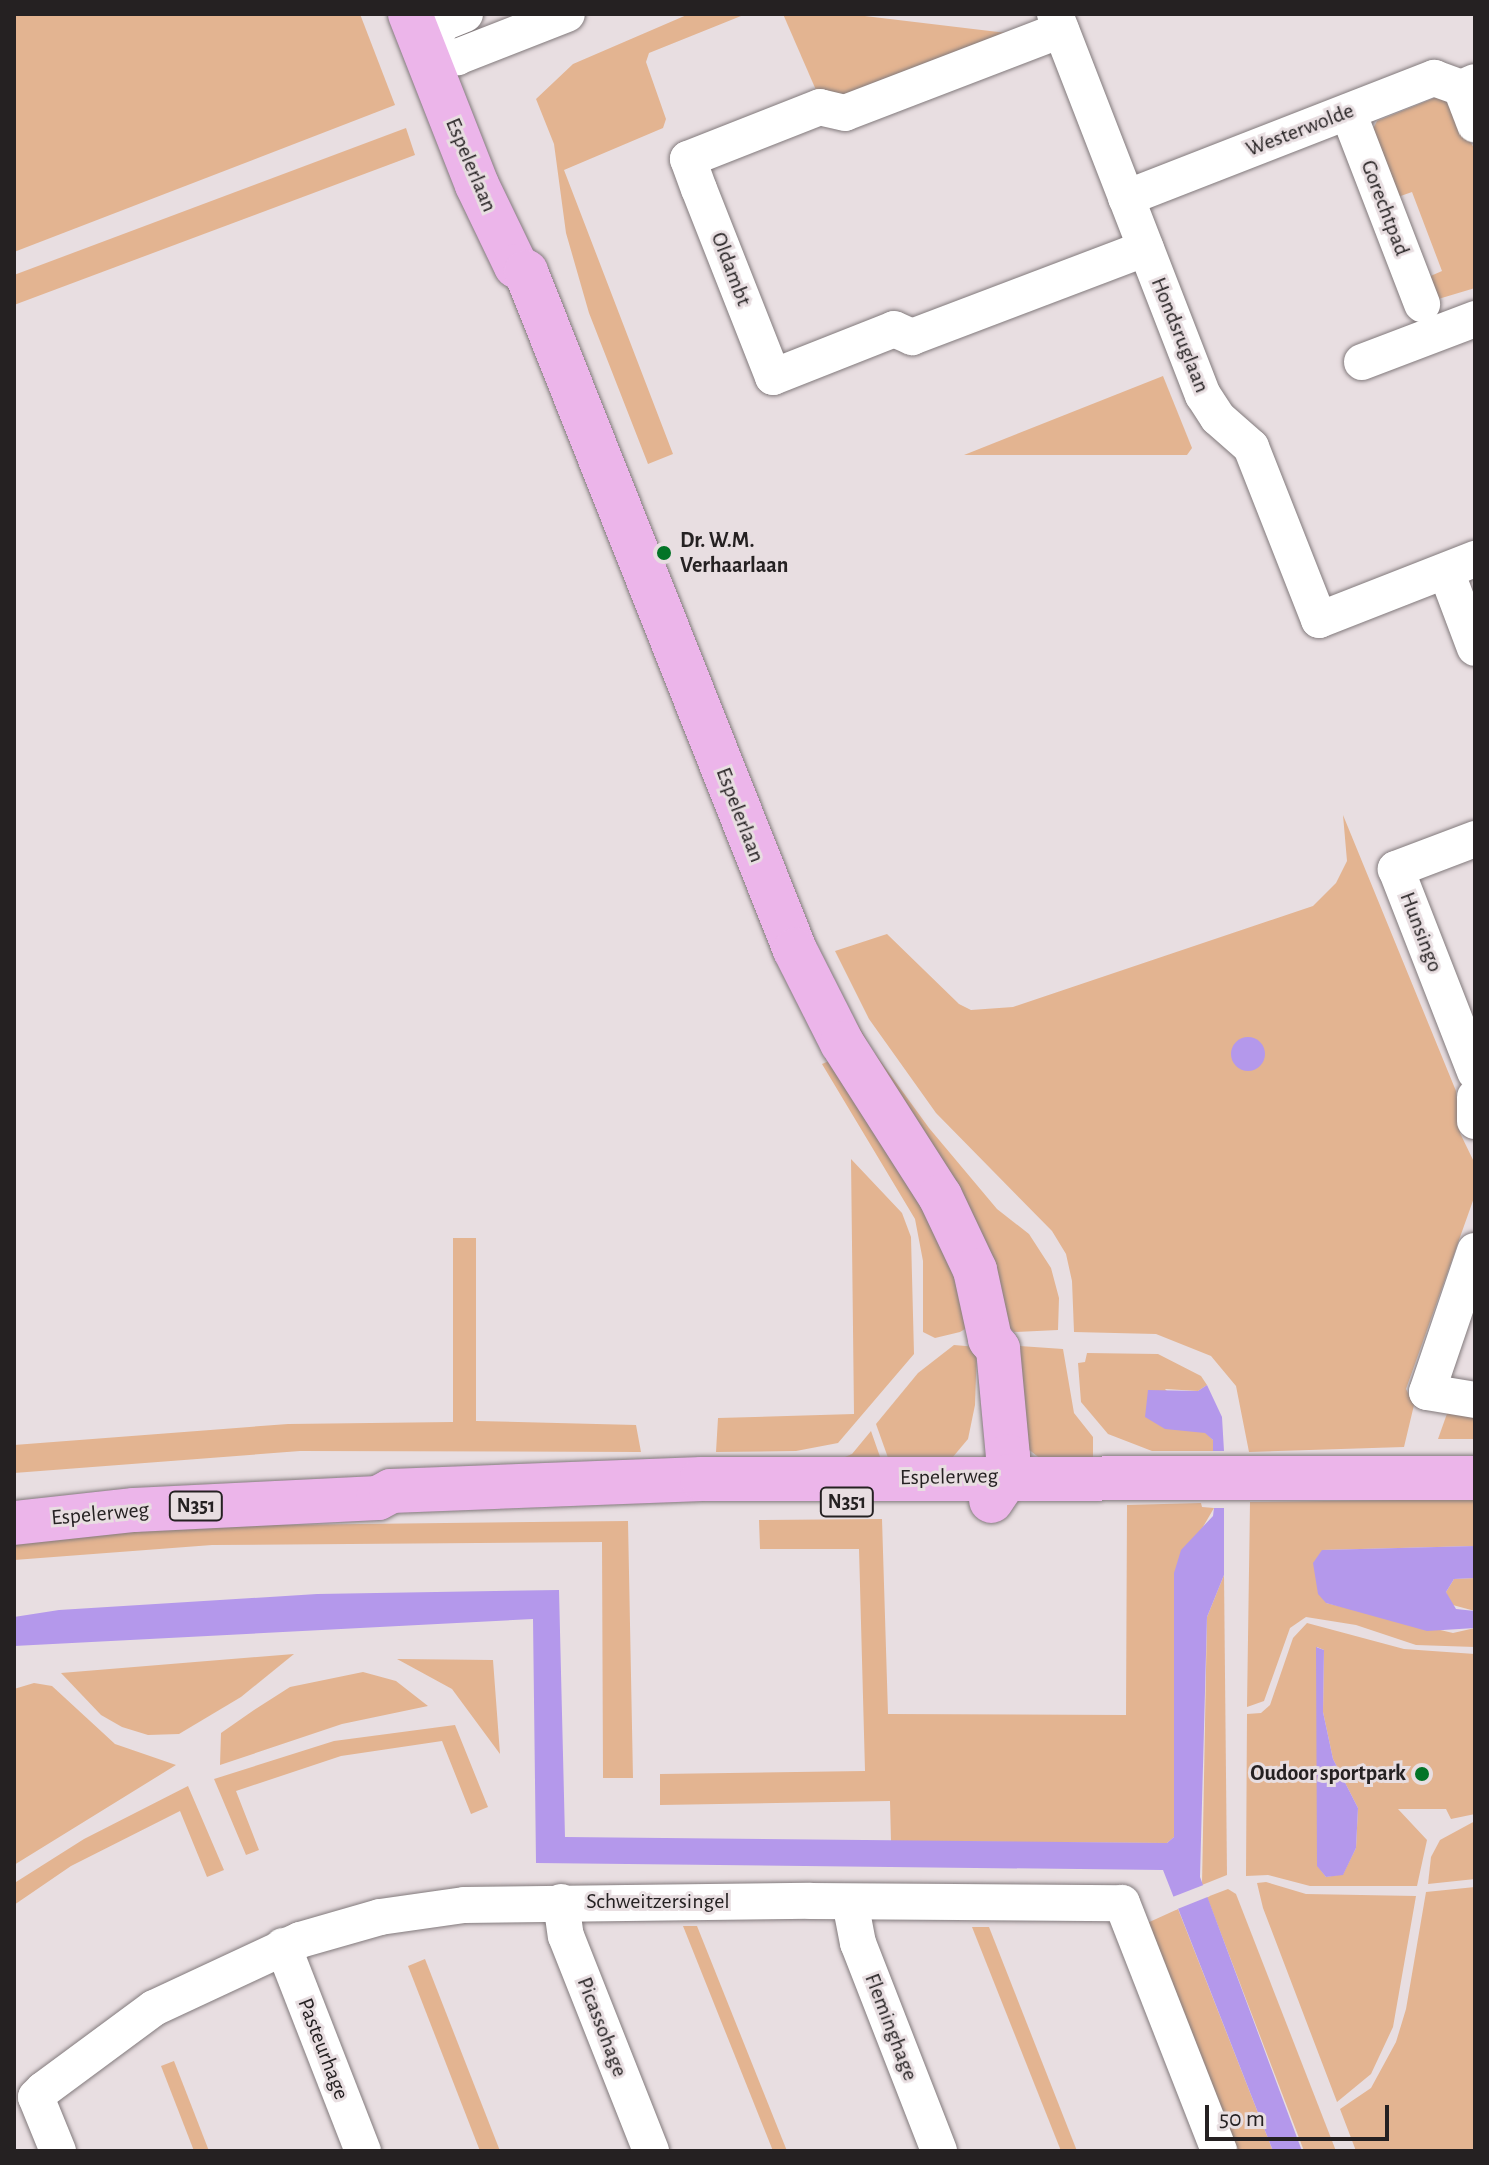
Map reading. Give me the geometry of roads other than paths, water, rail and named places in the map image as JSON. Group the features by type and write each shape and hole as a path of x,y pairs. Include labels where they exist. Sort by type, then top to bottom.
{"main road":[{"name":"Espelerlaan","path":"440,29 477,185 516,266 526,272 779,915 842,1043 959,1232 982,1293 990,1339 985,1349 992,1485"},
{"name":"Espelerweg","path":"1249,1487 1475,1478"},
{"name":"Espelerweg","path":"14,1523 134,1510 378,1498 390,1506 992,1485 1475,1491"}],"street":[{"path":"440,29 567,14"},
{"name":"Hondsruglaan","path":"1058,22 1210,408 1251,447 1319,620 1460,565"},
{"name":"Oldambt","path":"1058,22 845,113 820,107 688,159 749,316 773,377 894,329 912,337 1146,248"},
{"name":"Westerwolde","path":"1126,198 1434,78 1468,85"},
{"path":"1468,85 1475,124"},
{"name":"Gorechtpad","path":"1348,112 1422,304"},
{"path":"1362,362 1475,319"},
{"path":"1460,565 1475,648"},
{"name":"Hunsingo","path":"1475,839 1396,869 1475,1072"},
{"path":"1475,1097 1475,1121"},
{"path":"1475,1251 1427,1392 1475,1400"},
{"name":"Schweitzersingel","path":"58,2151 36,2097 43,2090 154,2008 283,1946 411,1912 561,1902 850,1902 1122,1903 1219,2151"},
{"name":"Picassohage","path":"561,1902 566,1936 651,2151"},
{"name":"Fleminghage","path":"850,1902 858,1943 939,2151"},
{"name":"Pasteurhage","path":"283,1946 363,2151"}],"place":[{"name":"Dr. W.M. Verhaarlaan","path":"664,553"},
{"name":"Oudoor sportpark","path":"1422,1774"}]}
